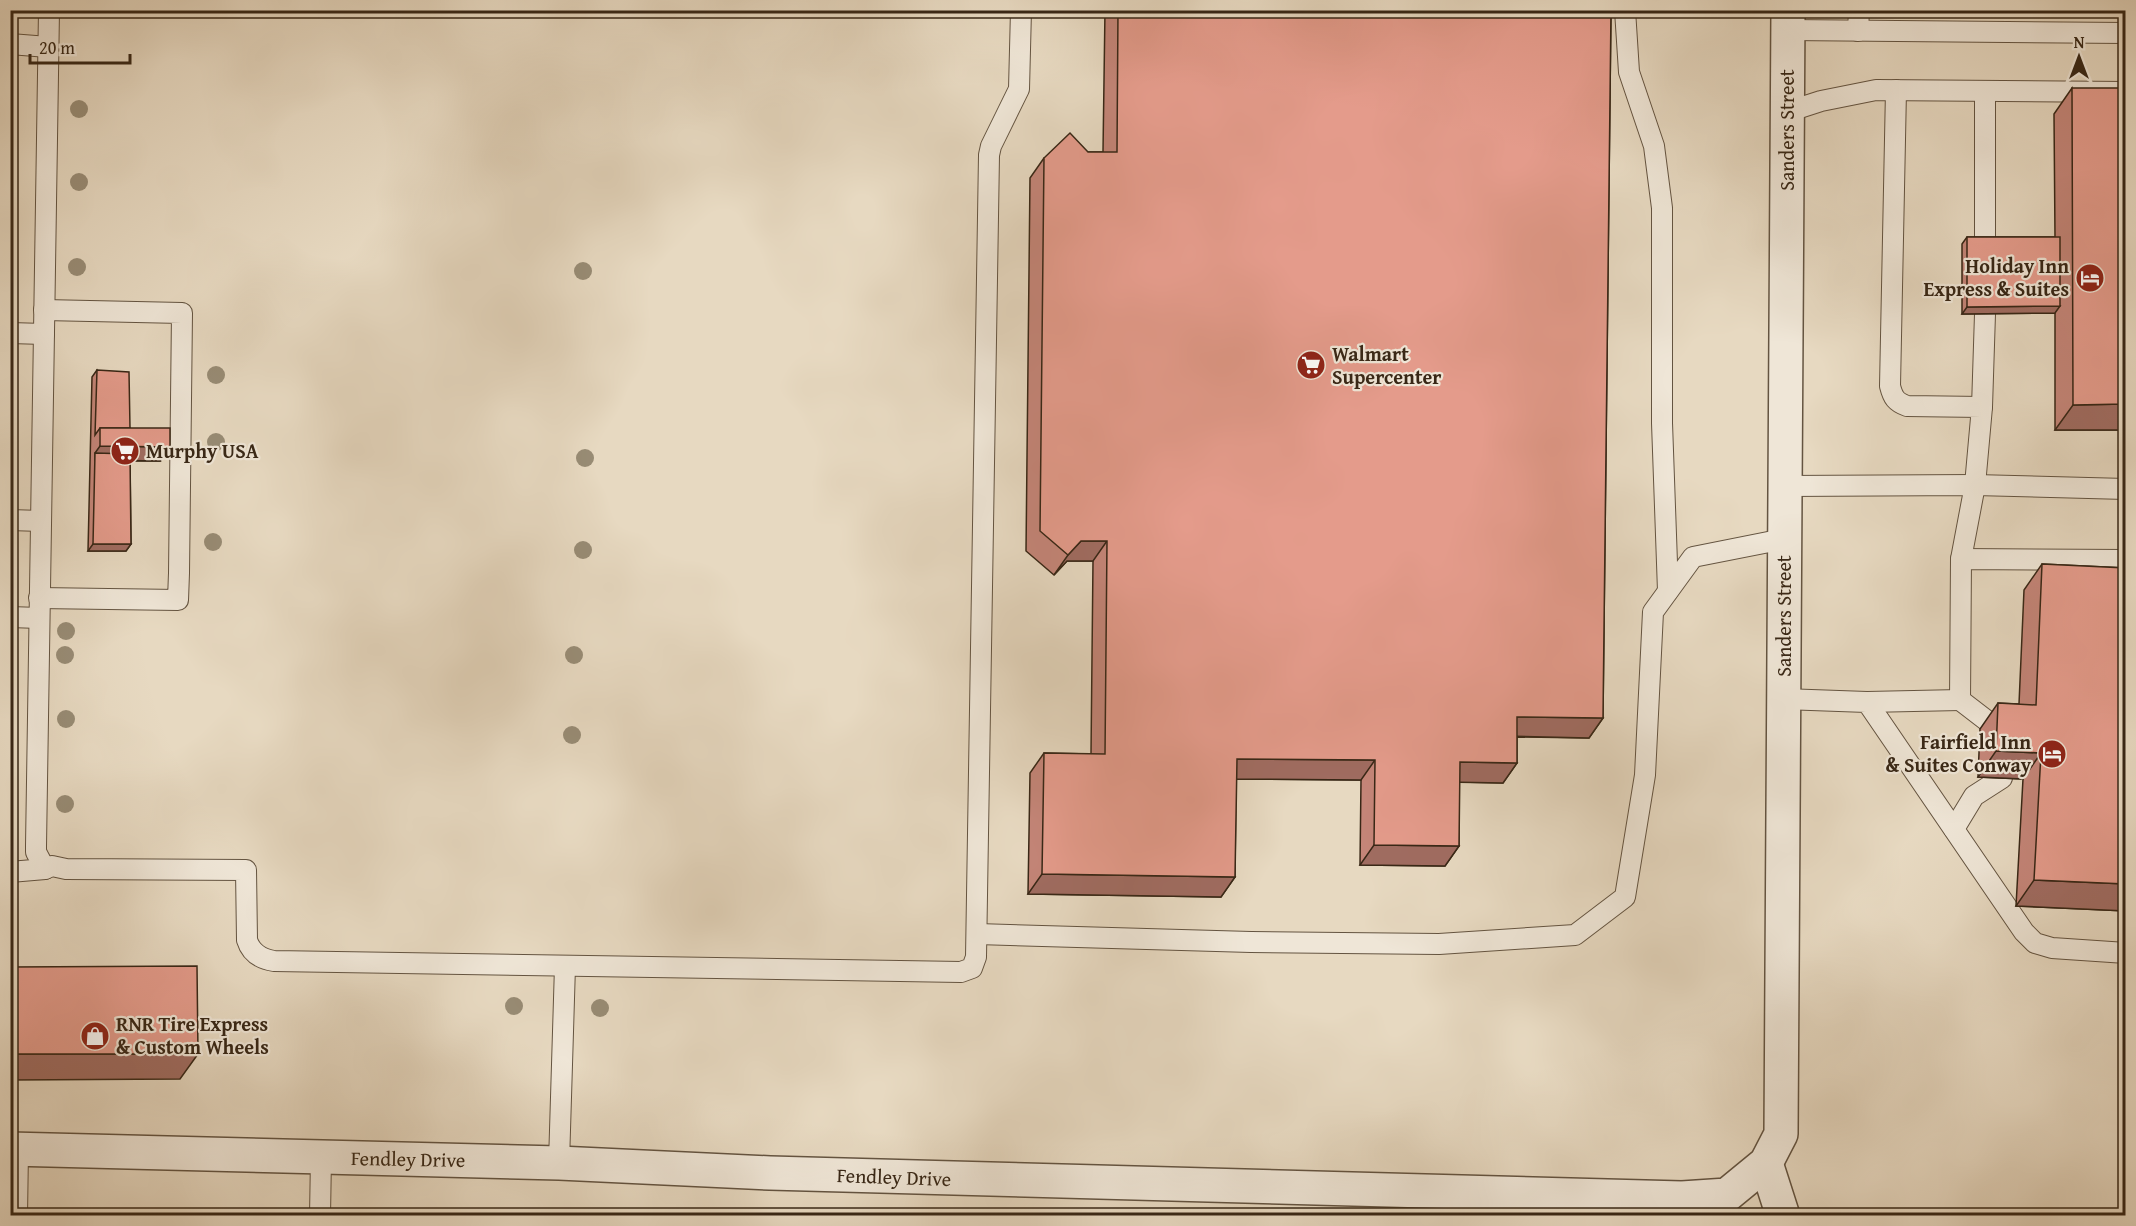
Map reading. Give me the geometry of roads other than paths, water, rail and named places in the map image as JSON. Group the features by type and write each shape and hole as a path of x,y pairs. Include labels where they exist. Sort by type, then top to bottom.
{"street":[{"name":"Sanders Street","path":"1766,1163 1781,1134 1788,20"},
{"name":"Fendley Drive","path":"14,1150 559,1162 770,1173 1682,1198 1727,1196 1766,1163"},
{"path":"1766,1163 1783,1215"}],"lane":[{"path":"45,869 36,852 36,846 49,10"},
{"path":"10,872 45,869 52,866 66,869 246,870 247,940 252,950 268,960 961,972 972,969 975,965 977,934 989,155 991,146 1019,89 1021,10"},
{"path":"1625,10 1629,72 1654,146 1662,208 1662,423 1668,591"},
{"path":"1858,10 1858,31"},
{"path":"1788,20 1858,31 2126,33"},
{"path":"10,44 48,47"},
{"path":"1787,112 1821,101 1875,90 2126,92"},
{"path":"1896,90 1890,386 1892,397 1907,406 1982,407"},
{"path":"1985,91 1985,244"},
{"path":"10,617 39,608 178,600 182,313 44,310"},
{"path":"1960,700 1961,559 1975,485 1982,407 1985,314"},
{"path":"10,333 44,334"},
{"path":"1785,486 1975,485 2126,489"},
{"path":"10,520 41,521"},
{"path":"977,934 1251,942 1439,944 1575,935 1625,897 1646,775 1653,612 1693,557 1784,539"},
{"path":"1961,559 2126,560"},
{"path":"1783,699 1867,702 1960,700 1999,730"},
{"path":"1867,702 2024,932 2036,943 2052,948 2126,953"},
{"path":"1954,829 1974,796 2002,778"},
{"path":"559,1162 566,966"},
{"path":"14,1150 17,1215"},
{"path":"320,1215 321,1157"}],"place":[{"name":"Holiday Inn Express & Suites","path":"2090,278"},
{"name":"Walmart Supercenter","path":"1311,365"},
{"name":"Murphy USA","path":"125,451"},
{"name":"Fairfield Inn & Suites Conway","path":"2052,754"},
{"name":"RNR Tire Express & Custom Wheels","path":"95,1036"}]}
